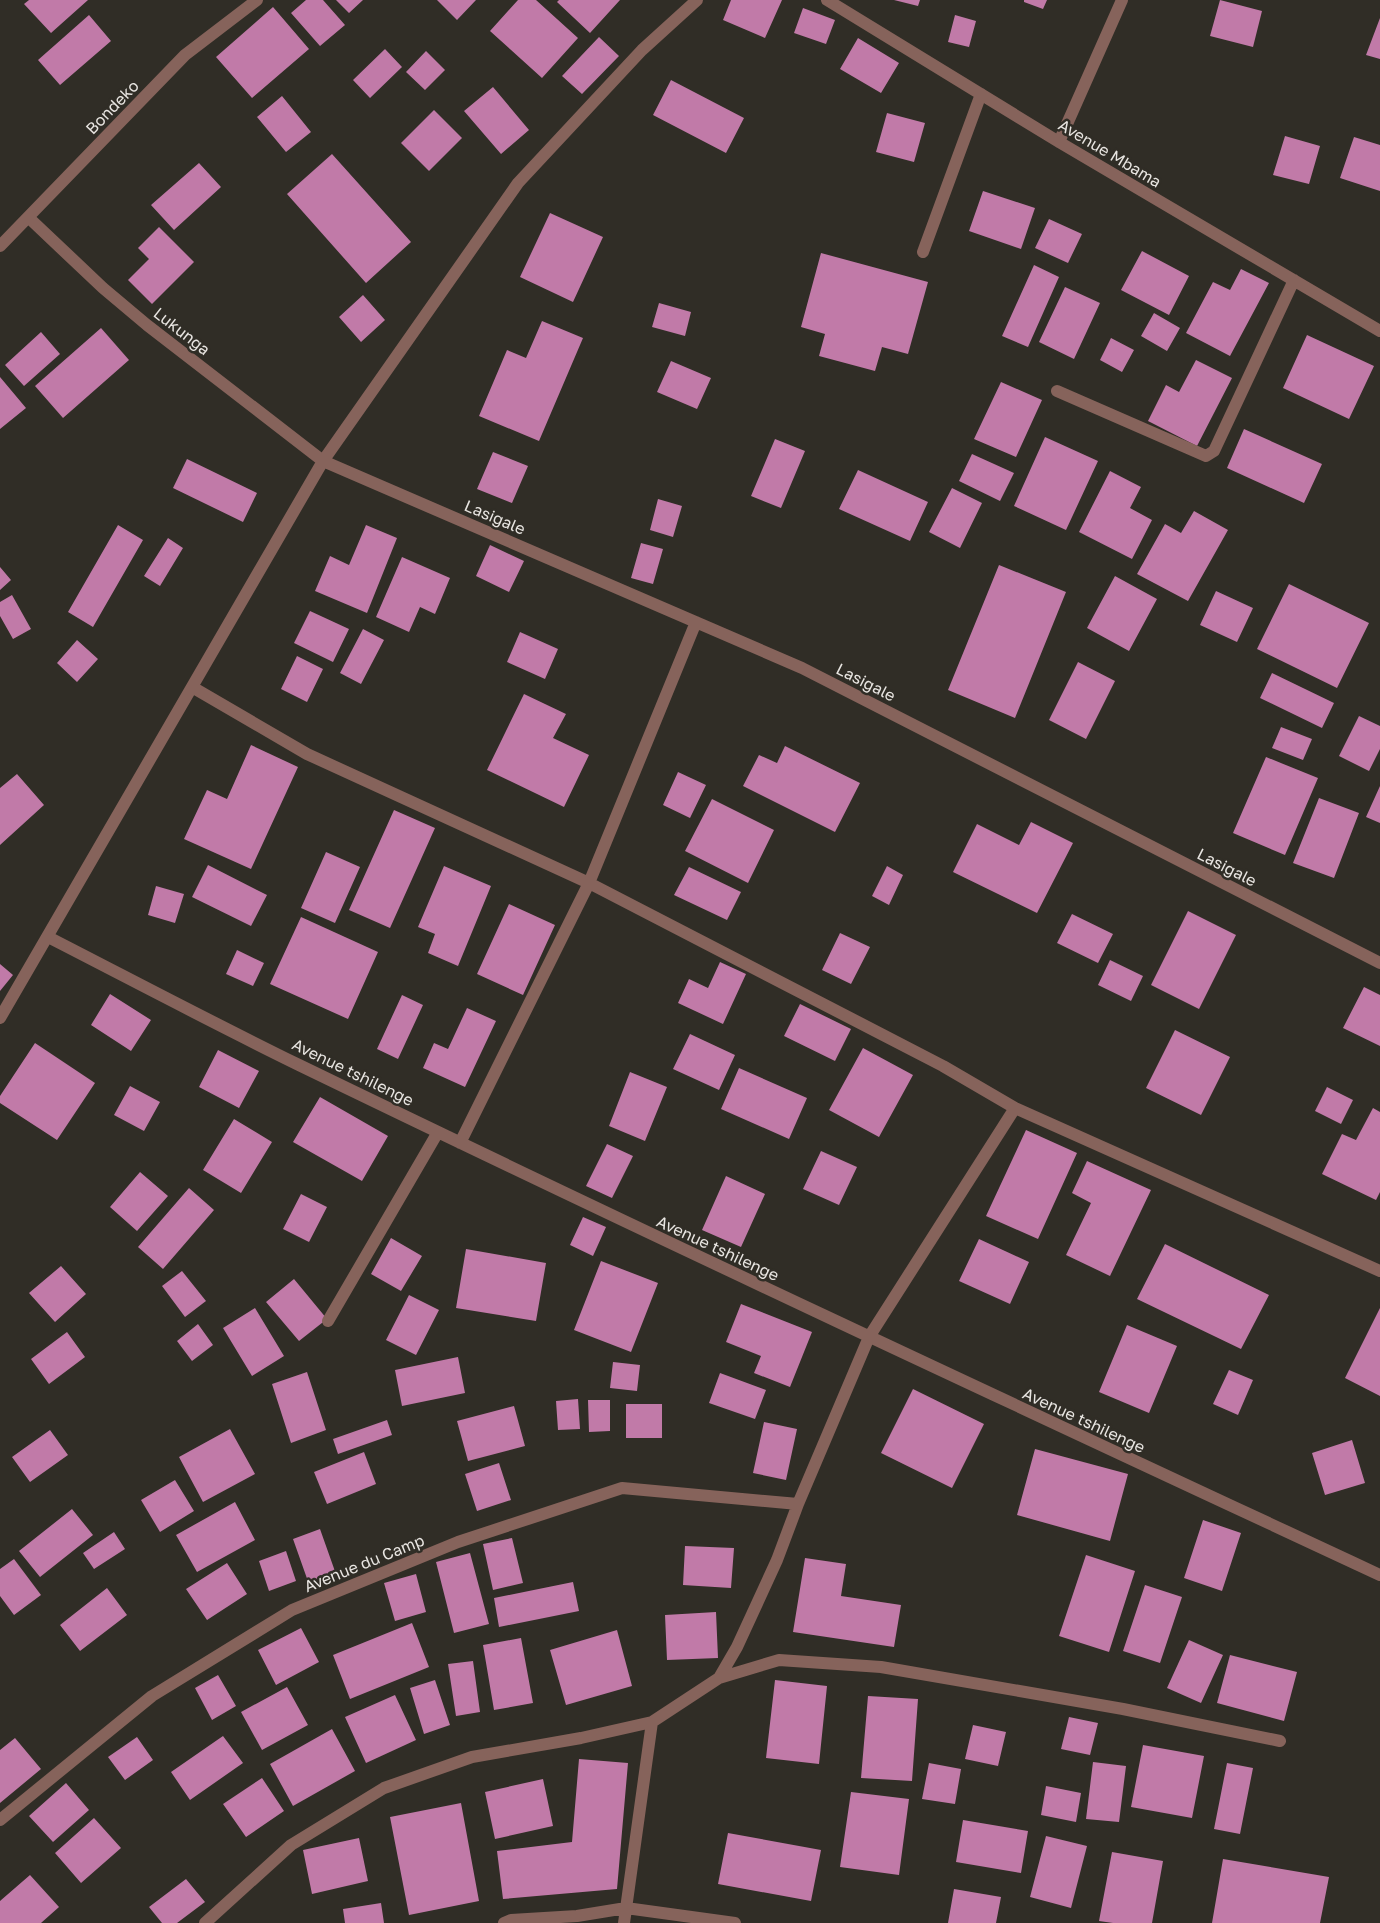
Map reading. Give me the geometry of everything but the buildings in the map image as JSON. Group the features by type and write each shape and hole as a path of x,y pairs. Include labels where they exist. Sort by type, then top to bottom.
{"street":[{"name":"Bondeko","path":"0,246 185,55 257,0"},
{"path":"0,1018 323,461 518,183 642,50 697,0"},
{"name":"Avenue Mbama","path":"826,0 1059,142 1380,331"},
{"path":"1059,142 1122,0"},
{"path":"923,252 981,94"},
{"name":"Lukunga","path":"28,217 103,288 147,325 323,461"},
{"path":"1057,391 1206,456 1214,451 1294,280"},
{"name":"Lasigale","path":"323,461 802,668 1380,963"},
{"path":"460,1143 589,882 696,622"},
{"path":"192,687 307,754 589,882 943,1066 1015,1108 1380,1271"},
{"name":"Avenue tshilenge","path":"48,937 295,1063 460,1143 869,1338 1380,1575"},
{"path":"719,1678 737,1647 777,1560 798,1504 869,1338 1015,1108"},
{"path":"328,1321 438,1132"},
{"name":"Avenue du Camp","path":"0,1820 152,1696 292,1610 458,1542 622,1488 798,1504"},
{"path":"206,1923 291,1845 384,1788 472,1757 581,1738 652,1722 719,1678 780,1660 882,1667 1123,1709 1280,1741"},
{"path":"624,1923 652,1722"},
{"path":"504,1923 511,1920 577,1916 626,1908 735,1923"}]}
